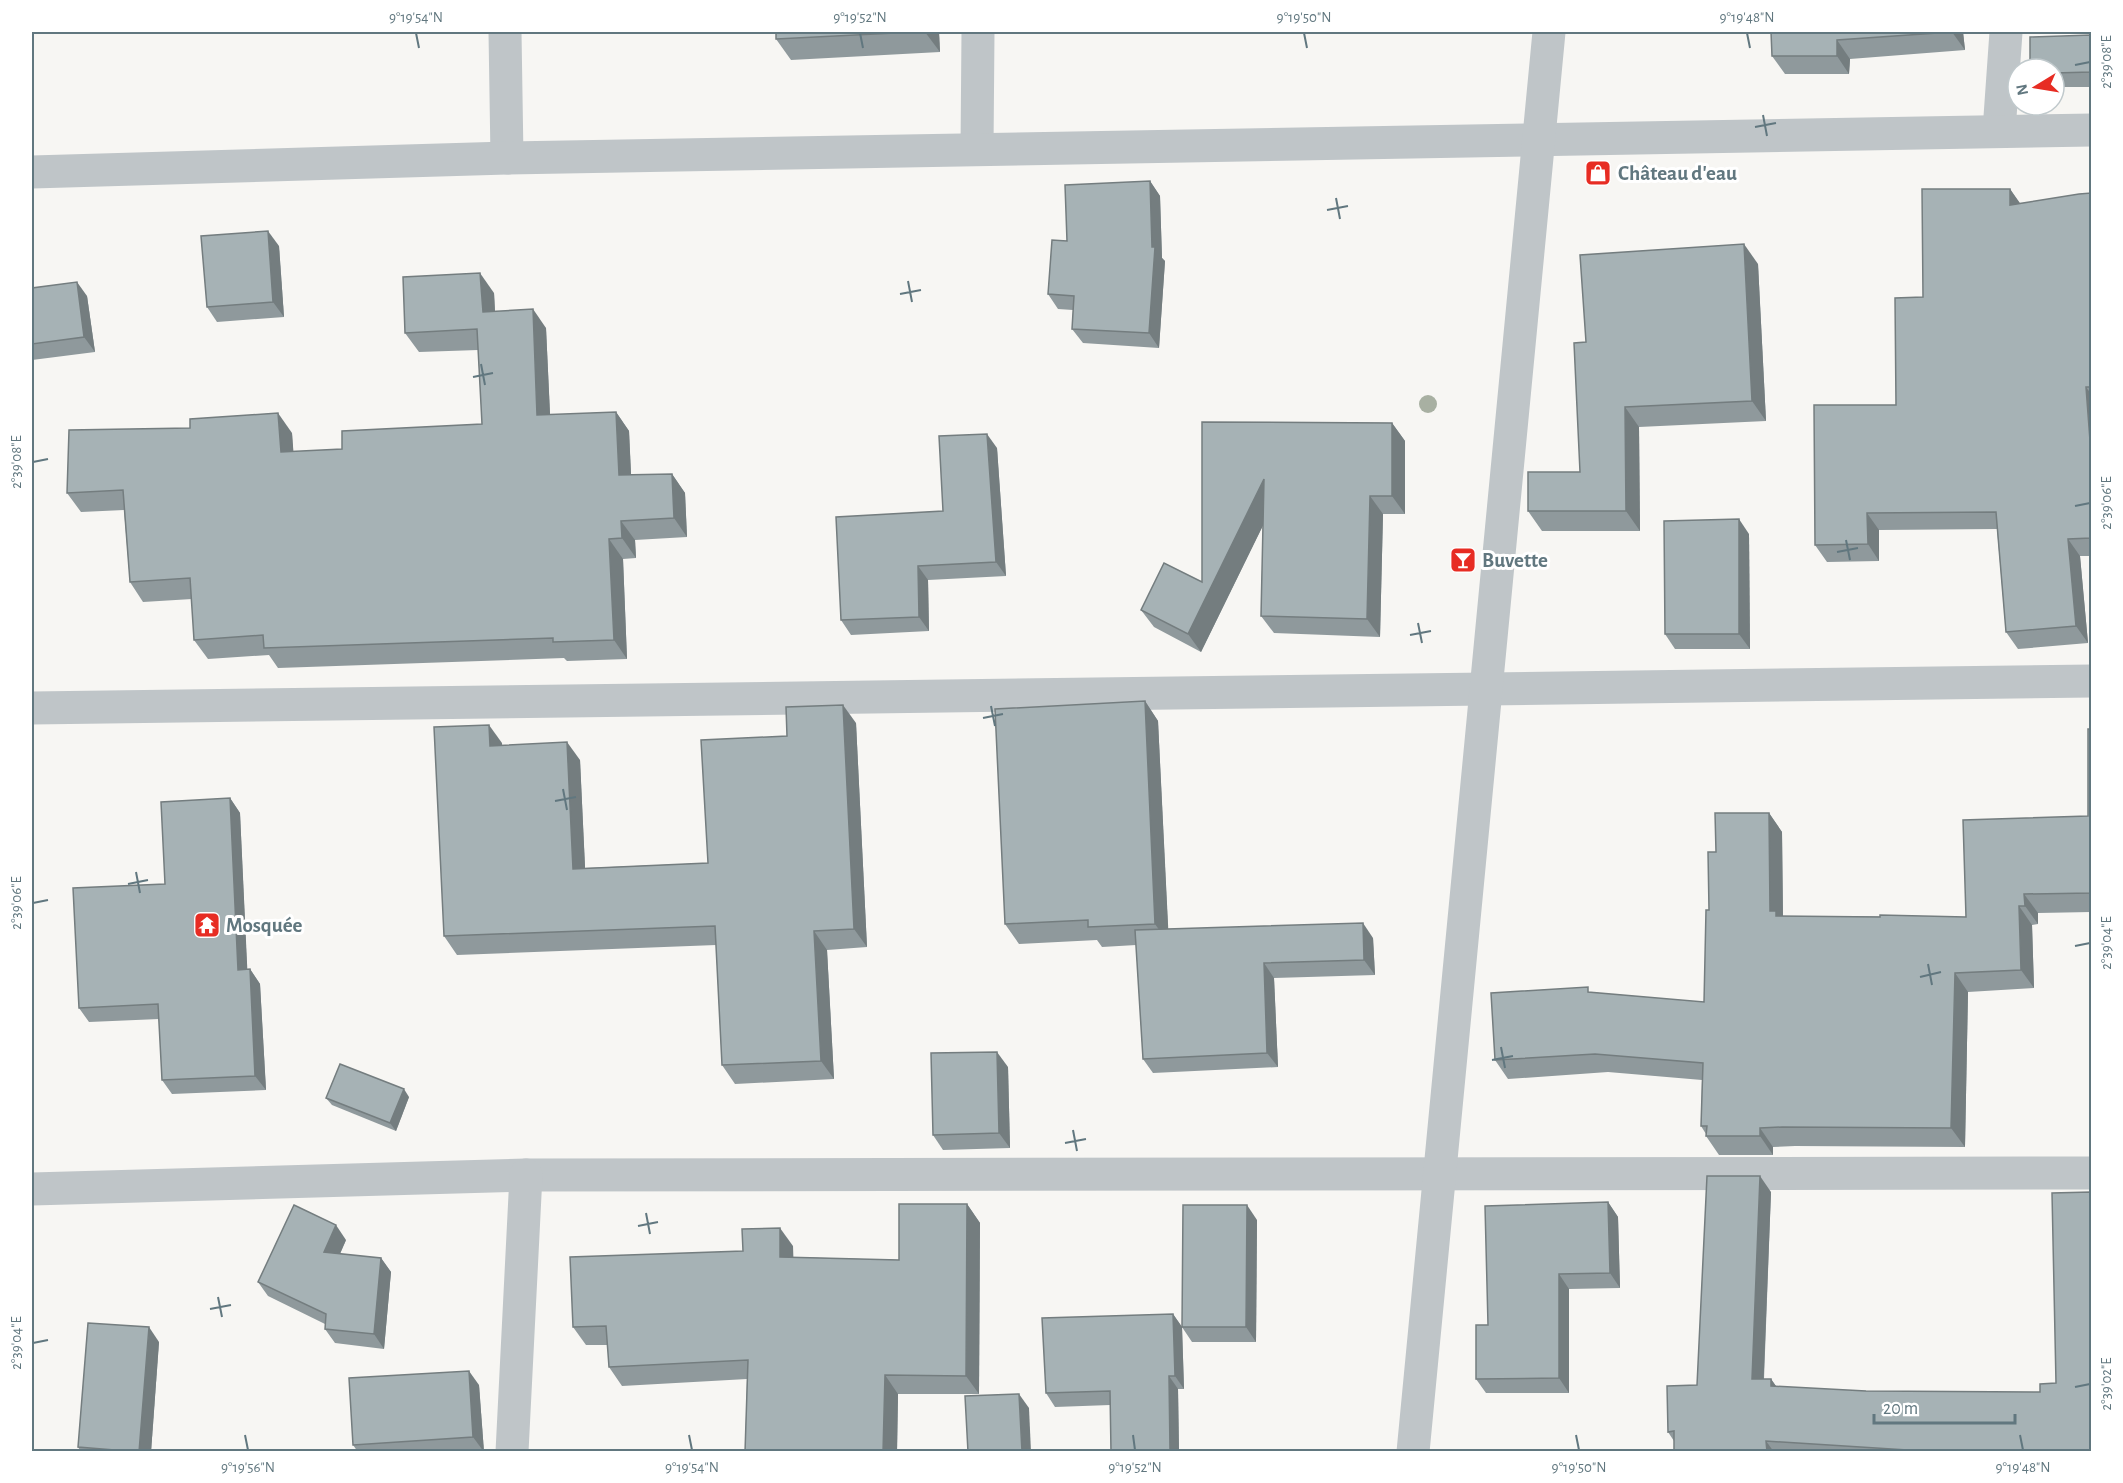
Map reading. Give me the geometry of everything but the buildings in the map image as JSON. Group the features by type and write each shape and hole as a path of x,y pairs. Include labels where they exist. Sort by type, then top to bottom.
{"street":[{"path":"505,32 507,158"},
{"path":"977,149 978,32"},
{"path":"1413,1452 1549,32"},
{"path":"1999,131 2006,32"},
{"path":"32,172 507,158 2091,130"},
{"path":"32,708 2091,681"},
{"path":"32,1189 526,1175 2091,1173"},
{"path":"512,1452 526,1175"}],"place":[{"name":"Château d'eau","path":"1598,173"},
{"name":"Buvette","path":"1463,560"},
{"name":"Mosquée","path":"207,925"}]}
